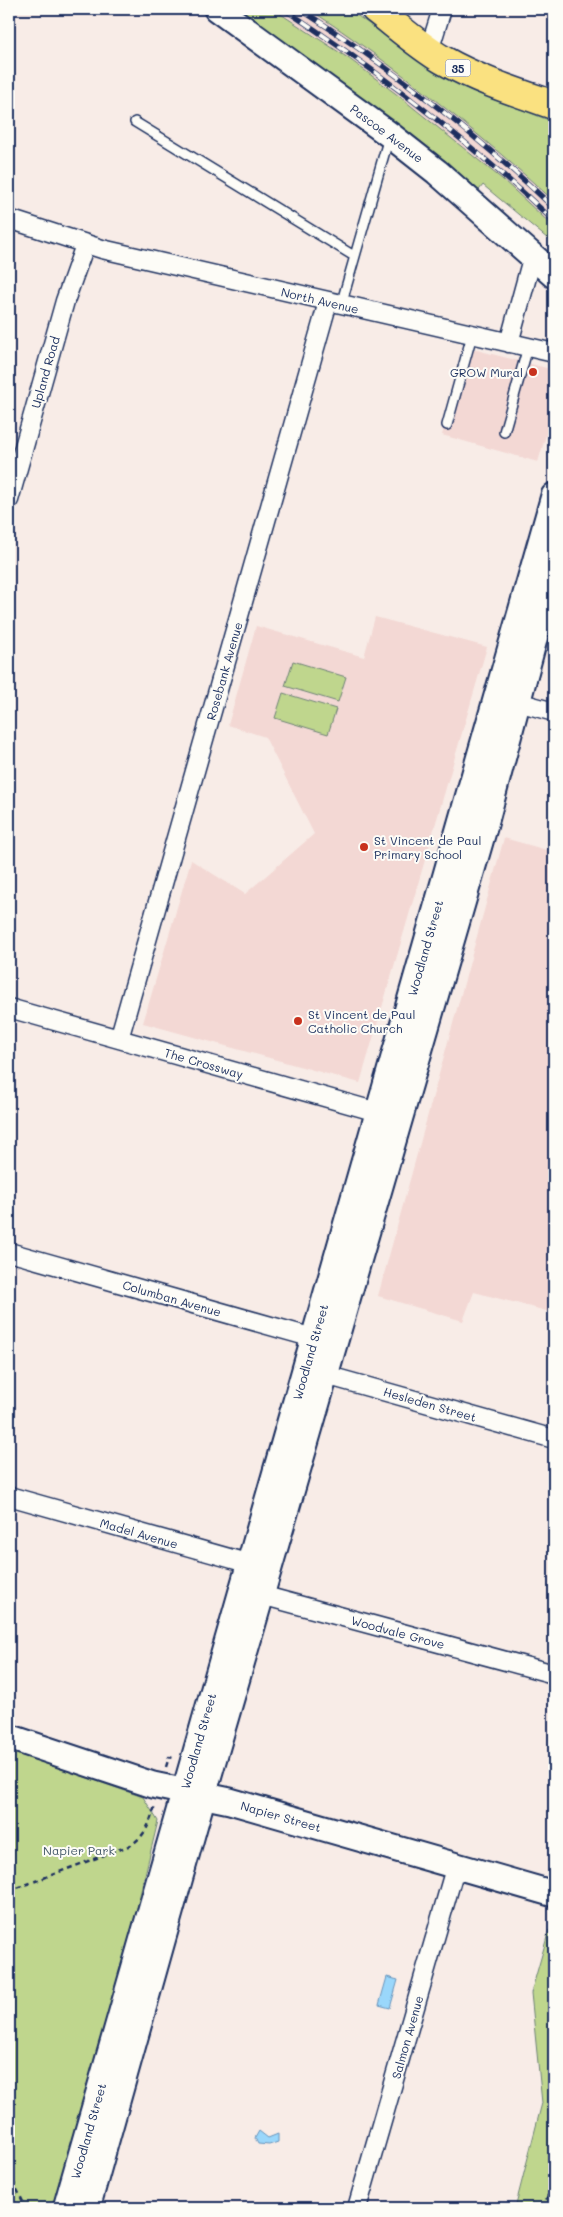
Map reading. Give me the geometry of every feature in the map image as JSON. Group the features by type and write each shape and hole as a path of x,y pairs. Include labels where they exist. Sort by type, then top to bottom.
{"main road":[{"name":"Pascoe Avenue","path":"218,9 390,135 476,204 547,269"},
{"name":"35","path":"375,9 429,51 479,79 554,105"},
{"name":"Woodland Street","path":"87,2208 115,2073 193,1794 389,1115 484,828 507,699 554,496"},
{"name":"Woodland Street","path":"507,699 554,564"},
{"name":"Napier Street","path":"9,1737 153,1785 230,1801 554,1894"},
{"name":"Woodland Street","path":"66,2208 115,2073"}],"street":[{"path":"429,51 442,9"},
{"name":"North Avenue","path":"9,219 85,245 554,353"},
{"name":"Upland Road","path":"9,500 65,301 85,245"},
{"path":"509,343 547,269"},
{"name":"Rosebank Avenue","path":"119,1039 334,303"},
{"path":"507,699 554,712"},
{"name":"The Crossway","path":"9,1008 389,1115"},
{"name":"Columban Avenue","path":"9,1252 324,1341"},
{"name":"Hesleden Street","path":"315,1372 554,1439"},
{"name":"Madel Avenue","path":"9,1496 259,1567"},
{"name":"Woodvale Grove","path":"252,1592 554,1674"},
{"name":"Salmon Avenue","path":"357,2208 456,1865"}],"lane":[{"path":"135,122 354,256"},
{"path":"334,303 354,256 390,135"},
{"path":"447,425 472,334"},
{"path":"504,432 528,347"}],"path":[{"path":"9,1891 131,1845 142,1837 149,1826 154,1808"},
{"path":"9,2173 26,2208"},
{"path":"543,2208 554,2180"}],"shaded area":[{"path":"273,9 308,9 351,36 414,83 473,130 554,201 554,227 502,179 395,93 348,58"},
{"path":"465,347 554,370 554,408 538,462 442,435"},
{"name":"St Vincent de Paul Primary School","path":"375,617 487,647 360,1083 143,1023 191,860 245,894 314,834 265,737 228,725 256,626 364,657"},
{"path":"504,838 554,852 554,1313 474,1292 463,1321 378,1296"}],"green space":[{"path":"233,9 273,9 348,58 395,93 502,179 554,227 554,244 483,185 476,194"},
{"path":"309,9 348,9 441,75 470,90 554,122 554,201 435,100 373,53"},
{"path":"293,661 346,677 338,702 285,686"},
{"path":"283,693 336,709 328,734 275,718"},
{"name":"Napier Park","path":"9,1751 143,1797 158,1821 64,2208 9,2208"},
{"path":"549,1930 554,1931 554,2208 515,2208 542,2103 531,1993"}],"water":[{"path":"387,1977 398,1980 390,2008 379,2005"},
{"path":"259,2131 268,2138 278,2134 278,2142 269,2145 258,2144 255,2138"}],"railway":[{"path":"284,9 355,58 423,109 490,163 554,221"},
{"path":"300,9 367,54 432,102 554,208"}],"place":[{"name":"GROW Mural","path":"533,372"},
{"name":"St Vincent de Paul Primary School","path":"364,847"},
{"name":"St Vincent de Paul Catholic Church","path":"298,1021"}]}
